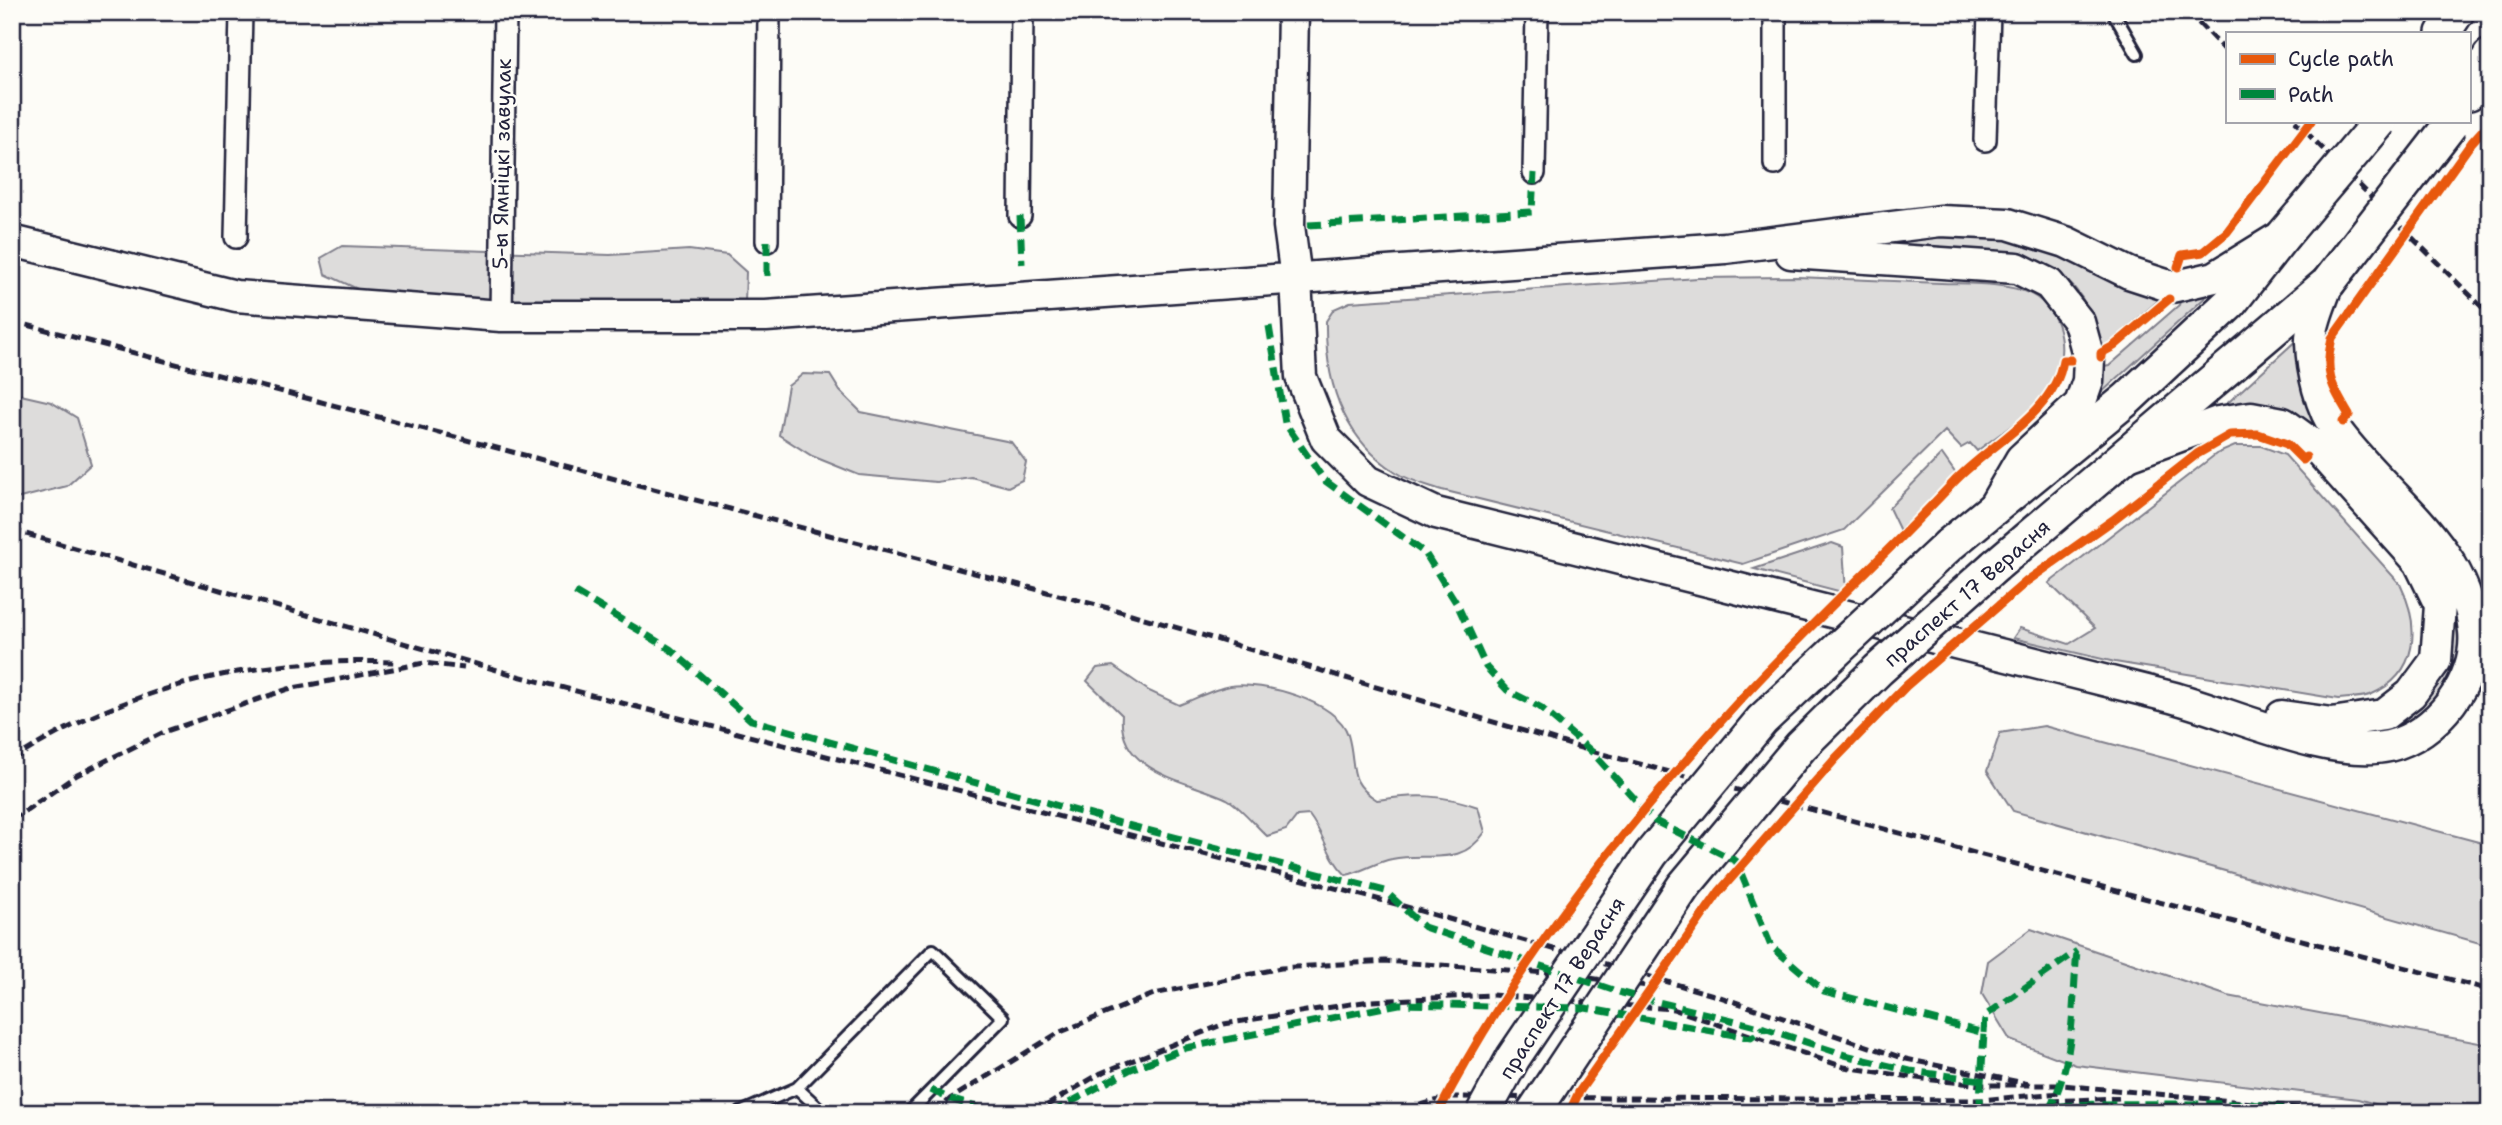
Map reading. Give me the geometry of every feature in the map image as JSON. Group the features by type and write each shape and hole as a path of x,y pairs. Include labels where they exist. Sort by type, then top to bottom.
{"main road":[{"path":"1293,12 1289,226 1296,278 1301,377 1325,439 1368,481 1436,513 2195,703 2334,747 2389,746 2434,723 2465,684 2475,634 2465,590 2442,549 2335,429 2321,400 2310,339 2328,284"},
{"path":"2444,32 2456,12"},
{"name":"праспект 17 Верасня","path":"1483,1113 1513,1058 1651,854 1762,720 1995,504 2127,398 2230,303 2379,122"},
{"name":"праспект 17 Верасня","path":"1533,1113 1683,887 1792,756 1878,670 1995,566 2328,284 2452,122"},
{"path":"12,241 236,296 501,316 766,316 1724,248 1940,221 2008,224 2066,242 2129,274 2172,287 2215,277 2282,237"},
{"path":"1724,248 2018,268 2049,284 2079,322 2089,358 2088,381 2080,404 2021,459 1995,504"},
{"path":"2129,455 2218,422 2251,417 2283,423 2316,447 2420,562 2440,605 2436,660 2411,694 2384,715 2332,723 2195,703"}],"street":[{"path":"236,237 241,12"},
{"name":"5-ы Ямніцкі завулак","path":"501,316 505,12"},
{"path":"767,241 769,12"},
{"path":"1020,216 1022,12"},
{"path":"1534,173 1537,12"},
{"path":"1775,12 1775,164"},
{"path":"1985,140 1989,12"}],"lane":[{"path":"2113,12 2137,54"},
{"path":"740,1113 797,1088 933,950 1003,1018 908,1113"},
{"path":"797,1088 824,1113"}],"shaded area":[{"path":"1973,232 2040,244 2162,297 2105,347 2097,349 2091,319 2081,296 2065,279 2046,268 2024,260 1973,253 1849,248 1934,233"},
{"path":"342,246 610,255 689,250 727,255 746,272 745,303 723,315 364,292 325,274 321,258"},
{"path":"1797,277 1987,284 2021,290 2042,302 2057,324 2061,350 2056,376 2035,406 1977,451 1970,443 1961,448 1945,431 1844,530 1743,564 1442,490 1407,478 1378,458 1350,425 1341,407 1329,366 1326,321 1334,309 1350,302 1698,278"},
{"path":"2210,293 2099,395 2099,368 2109,366 2179,305 2181,299"},
{"path":"2300,337 2304,393 2323,432 2317,437 2221,409"},
{"path":"803,374 830,375 840,391 861,412 1011,442 1026,462 1022,480 1008,487 971,477 936,482 859,475 812,456 779,435 788,386"},
{"path":"12,393 51,402 77,418 91,464 67,486 12,500"},
{"path":"2332,441 2463,618 2457,673 2433,709 2391,736 2339,739 2367,732 2447,625"},
{"path":"2235,446 2261,446 2285,455 2400,584 2411,616 2412,632 2407,661 2399,675 2370,695 2338,699 2115,662 2013,638 2020,628 2069,644 2095,628 2049,583 2216,454"},
{"path":"1942,454 1956,474 1901,533 1889,508"},
{"path":"1832,543 1843,547 1846,593 1754,569"},
{"path":"1113,666 1149,691 1179,705 1217,689 1244,685 1279,690 1315,703 1330,712 1348,735 1354,772 1367,793 1377,800 1428,796 1478,807 1485,832 1465,851 1454,855 1392,859 1346,875 1309,815 1297,816 1286,830 1267,836 1227,799 1158,772 1142,762 1131,750 1123,734 1122,715 1087,681 1097,668"},
{"path":"2044,726 2490,845 2490,946 2013,811 1987,771 2000,733"},
{"path":"2031,929 2228,996 2490,1045 2490,1113 2406,1113 2358,1099 2076,1065 2010,1040 1982,994 1988,961"}],"railway":[{"path":"2188,12 2226,51"},
{"path":"2296,122 2490,315"},
{"path":"12,321 1131,614 1591,751 2490,990"},
{"path":"12,530 518,676 1400,905 1717,996 1906,1059 2029,1084"},
{"path":"12,760 103,712 149,694 196,681 294,665 396,662"},
{"path":"12,820 77,775 164,732 288,689 424,663 464,668"},
{"path":"935,1113 950,1099 1058,1033 1154,994 1281,968 1385,961 1560,974 1662,988"},
{"path":"1034,1113 1101,1073 1224,1024 1370,1001 1492,995 1673,1009 1844,1067 1924,1079 1981,1085 2062,1085 2359,1113"},
{"path":"1391,1113 1450,1097 1980,1100 2060,1093"},
{"path":"2050,1101 2119,1098"},
{"path":"1924,1113 1966,1107"}],"marked path":[{"path":"1308,225 1532,212 1534,173"},
{"path":"1020,216 1022,264"},
{"path":"767,241 767,282"},
{"path":"1269,326 1285,423 1324,480 1425,553 1457,604 1486,667 1507,690 1540,707 1591,751 1655,821 1736,861 1771,946 1824,991 1984,1033 1980,1100 1982,1113"},
{"path":"575,592 670,649 751,720 1116,822 1385,891 1424,927 1622,993 1764,1028 1845,1055 1910,1071 1982,1080"},
{"path":"1984,1033 1985,1016 2077,951"},
{"path":"2048,1111 2057,1093 2068,1054 2077,951"},
{"path":"1051,1113 1131,1069 1186,1048 1399,1004 1585,1008 1751,1038 1764,1028"},
{"path":"931,1090 995,1113"},
{"path":"2018,1113 2080,1105 2121,1104 2259,1105 2302,1113"}],"cycle path":[{"path":"2178,267 2182,255 2203,252 2227,232 2310,122"},
{"path":"2343,422 2349,415 2334,387 2329,370 2332,338 2472,142 2490,122"},
{"path":"2101,357 2101,353 2114,346 2169,299"},
{"path":"1438,1113 1469,1056 1538,948 1656,795 1793,644 1967,469 2034,413 2057,379 2063,360 2071,360"},
{"path":"1569,1113 1579,1092 1719,892 1836,758 1906,686 2027,581 2113,520 2197,454 2230,435 2258,434 2287,444 2303,460 2306,457"}]}
